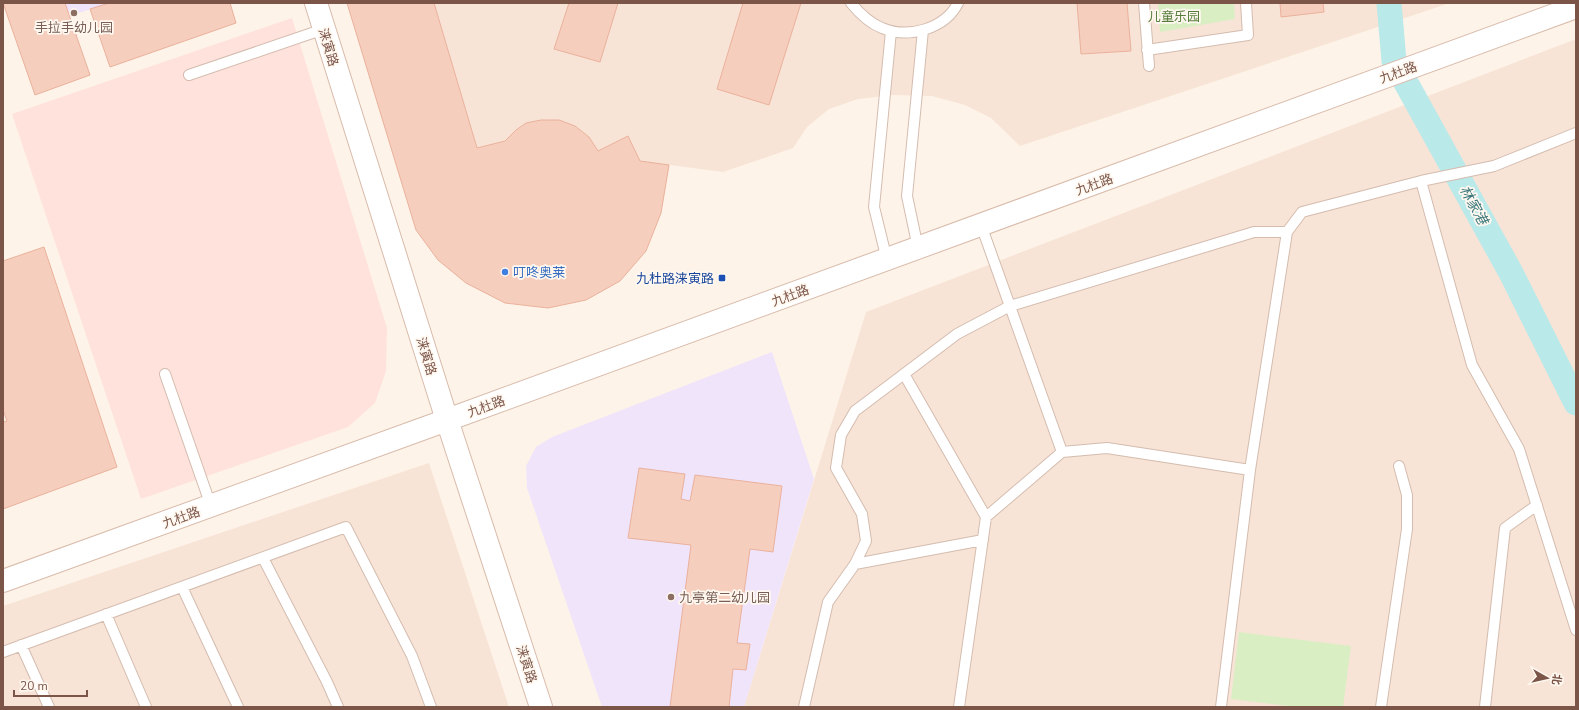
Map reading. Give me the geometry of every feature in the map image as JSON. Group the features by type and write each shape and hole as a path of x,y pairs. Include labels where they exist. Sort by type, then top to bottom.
{"street":[{"name":"涞寅路","path":"316,3 447,420 542,707"},
{"name":"九杜路","path":"3,581 887,260 1576,7"}],"lane":[{"path":"851,3 864,18 882,29 904,33 924,30 942,21 958,3"},
{"path":"1144,3 1149,66"},
{"path":"1147,50 1248,35 1246,3"},
{"path":"189,75 324,29"},
{"path":"918,248 907,196 924,30"},
{"path":"887,260 874,207 891,31"},
{"path":"1222,707 1250,470 1287,232 1302,212 1421,181 1494,166 1576,133"},
{"path":"1421,181 1472,365 1519,449 1576,630"},
{"path":"980,225 1062,452"},
{"path":"804,707 828,602 855,564 866,541 862,514 836,468 841,435 855,411 957,334 1010,306 1254,232 1287,232"},
{"path":"165,374 211,506"},
{"path":"904,374 986,517 960,707"},
{"path":"986,517 1062,452 1107,448 1250,470"},
{"path":"1380,707 1407,529 1407,495 1399,466"},
{"path":"1485,707 1505,528 1537,505"},
{"path":"3,652 346,527 412,656 431,707"},
{"path":"855,564 983,540"},
{"path":"263,558 327,682 338,707"},
{"path":"182,587 238,707"},
{"path":"106,614 146,707"},
{"path":"21,645 49,707"}],"shaded area":[{"name":"手拉手幼儿园","path":"65,3 109,3 70,16"},
{"path":"434,3 1450,3 1020,146 991,118 965,105 932,96 892,95 858,99 829,109 807,127 793,148 723,172 640,161 628,136 598,151 589,137 575,126 559,120 541,120 526,123 505,141 477,148"},
{"path":"292,18 387,328 386,371 375,403 348,427 141,499 12,114"},
{"path":"1576,39 1576,707 744,707 866,312"},
{"name":"九亭第二幼儿园","path":"772,352 814,479 744,707 602,707 527,488 526,466 536,447 552,437"},
{"path":"429,463 509,707 3,707 3,606"}],"green space":[{"name":"儿童乐园","path":"1158,3 1234,3 1235,19 1160,32"},
{"path":"1239,632 1351,646 1343,707 1296,707 1231,699"}],"building":[{"path":"3,3 65,3 90,75 35,95"},
{"path":"109,3 230,3 236,23 110,67 90,9"},
{"path":"347,3 434,3 477,148 505,141 526,123 541,120 559,120 575,126 589,137 598,151 628,136 640,161 669,165 661,213 646,251 620,281 586,300 548,308 505,303 466,283 438,260 416,230"},
{"path":"569,3 618,3 600,62 554,49"},
{"path":"743,3 801,3 769,105 717,89"},
{"path":"1077,3 1127,3 1131,51 1081,54"},
{"path":"1280,3 1323,3 1324,12 1281,17"},
{"path":"44,247 117,467 3,509 3,422 7,421 3,410 3,261"},
{"path":"639,468 685,474 681,499 690,501 695,475 782,486 773,552 750,549 737,643 750,644 746,670 733,669 729,707 670,707 691,545 628,538"}],"waterway":[{"name":"林家港","path":"1389,3 1394,61 1511,273 1576,403"}],"place":[{"name":"手拉手幼儿园","path":"74,13"},
{"name":"叮咚奥莱","path":"505,272"},
{"name":"九杜路涞寅路","path":"722,278"},
{"name":"九亭第二幼儿园","path":"671,597"}]}
